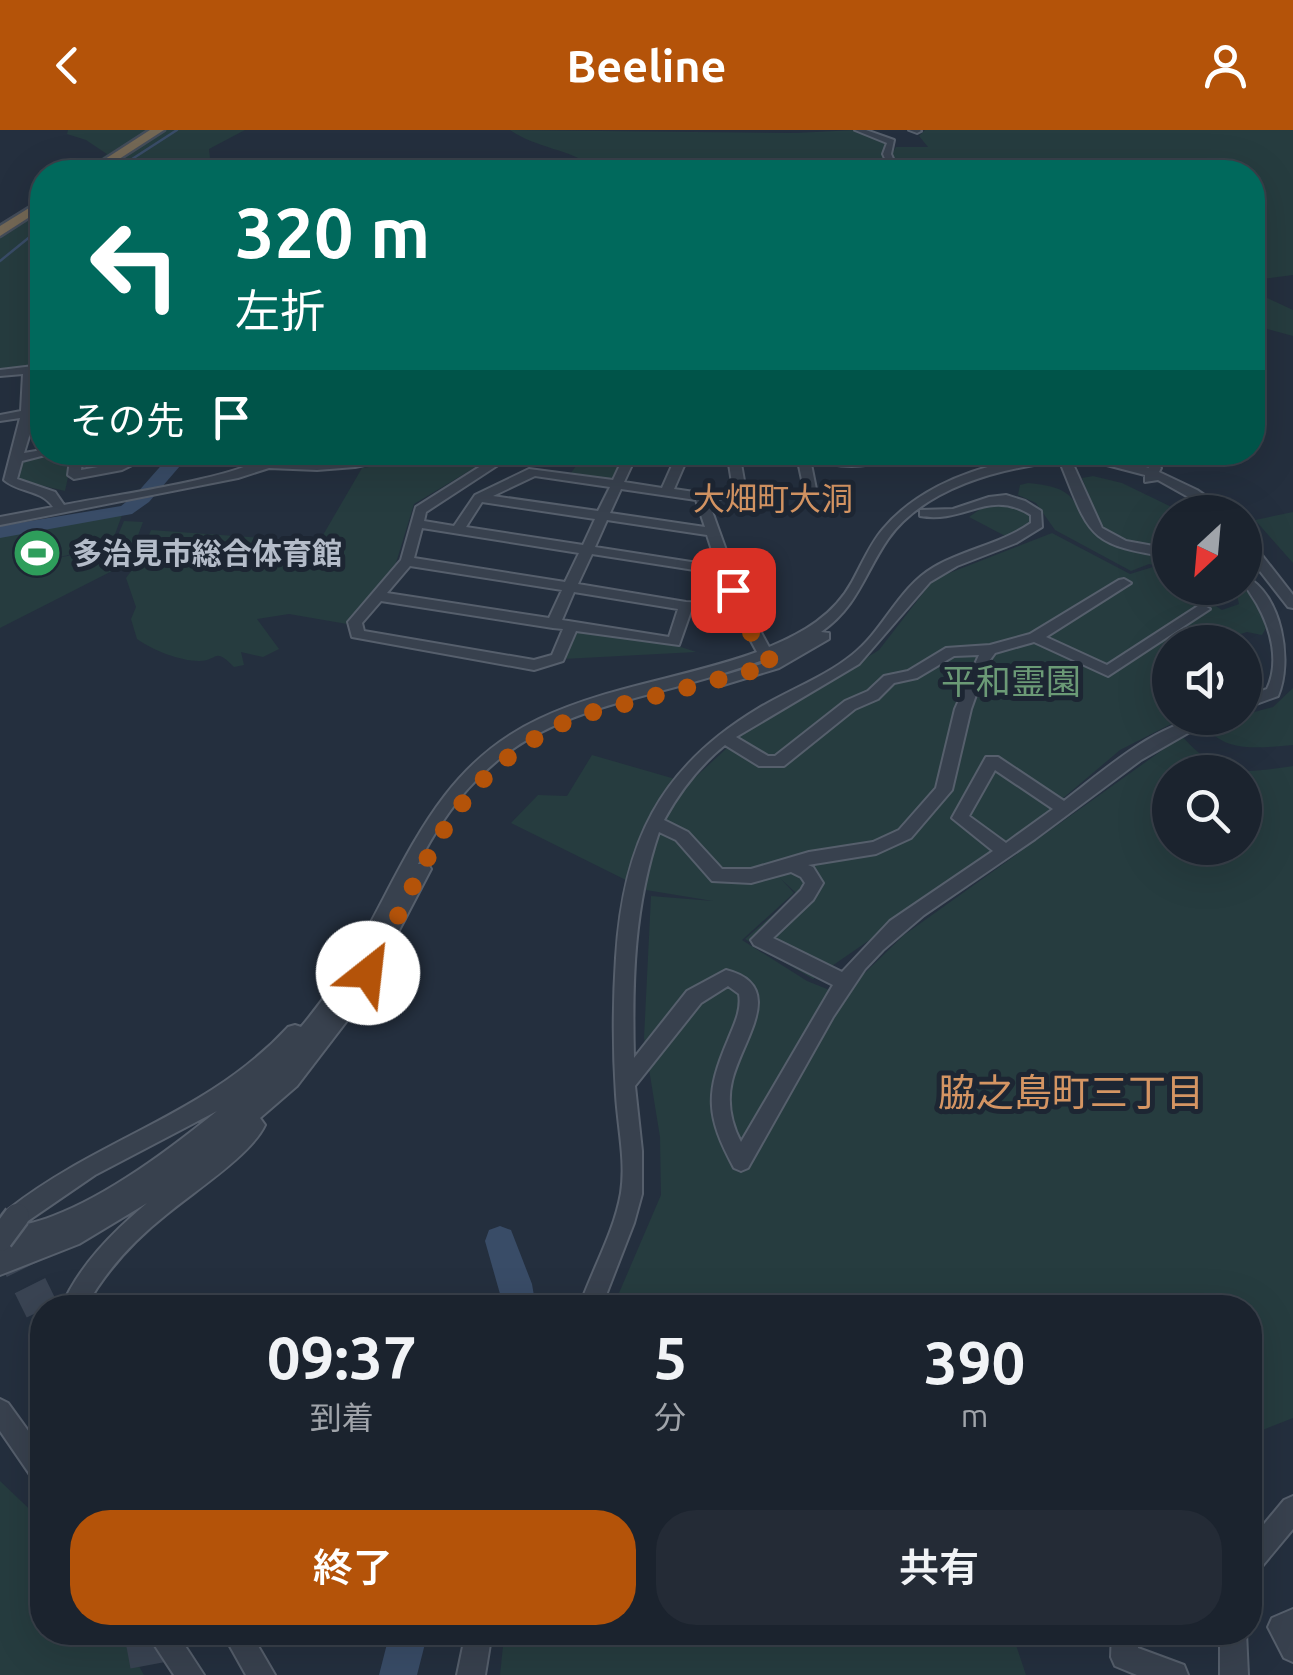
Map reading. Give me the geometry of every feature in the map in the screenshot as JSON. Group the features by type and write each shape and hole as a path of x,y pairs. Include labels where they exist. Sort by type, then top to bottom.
{"highway":[{"path":"110,160 158,130"},
{"path":"0,232 30,212"}],"street":[{"path":"858,130 891,142 886,154 889,160"},
{"path":"0,373 30,370"},
{"path":"30,396 25,430 10,480 46,490 60,508"},
{"path":"0,418 26,414"},
{"path":"25,430 30,429"},
{"path":"16,458 30,456"},
{"path":"75,465 74,475 121,465"},
{"path":"0,521 238,474 265,465"},
{"path":"274,465 322,465"},
{"path":"490,465 426,502 420,510 407,562 355,622 357,634 534,665 558,658 572,627"},
{"path":"553,624 626,465"},
{"path":"666,491 678,465"},
{"path":"458,530 479,498 533,472 702,497 740,492 735,465"},
{"path":"805,465 810,489"},
{"path":"770,660 840,610 889,529 936,494 981,474 1017,465"},
{"path":"0,1264 71,1237 184,1169 290,1080 380,950 452,813 498,762 578,716 800,652 845,619 861,600 885,553 924,512 986,480 1053,465"},
{"path":"1067,465 1091,520 1105,538 1152,551"},
{"path":"1082,465 1150,478 1179,495"},
{"path":"1116,465 1186,495"},
{"path":"1150,478 1155,468 1152,465"},
{"path":"702,497 739,609 770,660"},
{"path":"595,1295 631,1193 625,1084 630,910 634,882 655,823 676,784 725,738 854,662 872,647 922,581 973,554 1026,534 1038,524 1037,514 1008,498 992,497 951,516 924,512"},
{"path":"479,498 714,532"},
{"path":"418,524 726,571"},
{"path":"1262,550 1293,587"},
{"path":"407,562 686,606 739,609"},
{"path":"1262,565 1293,604"},
{"path":"725,738 765,762 778,762 850,706 873,695 889,679 912,675 952,650 990,650 1035,636 1124,583"},
{"path":"377,596 674,642 686,606"},
{"path":"1262,597 1272,612 1282,673 1273,692 1262,696"},
{"path":"1035,636 1108,671 1203,608"},
{"path":"655,823 682,836 718,876 752,876 840,851 876,848 905,834 926,813 950,774 962,709 980,663 990,650"},
{"path":"625,1084 694,996 726,978 740,980 750,994 750,1006 716,1108 726,1137 741,1161 862,960 906,920 1136,753 1172,735"},
{"path":"1005,851 960,818 992,761 1063,808"},
{"path":"791,865 806,872 814,883 807,895 760,940 846,982"},
{"path":"0,1240 18,1216 46,1191 91,1163 213,1103 257,1070 302,1026 330,1021"},
{"path":"0,1240 60,1224 178,1153 232,1112 330,1021"},
{"path":"78,1295 108,1253 172,1193 239,1142 296,1081 330,1021"},
{"path":"0,1411 30,1453"},
{"path":"1262,1546 1293,1509"},
{"path":"1293,1622 1280,1627 1293,1649"},
{"path":"168,1645 190,1675"},
{"path":"242,1645 261,1675"},
{"path":"471,1675 476,1645"},
{"path":"1124,1645 1124,1656 1174,1675"},
{"path":"1233,1645 1234,1675"}],"green space":[{"path":"68,130 245,130 209,149 207,160 98,160 107,154 86,140 67,134"},
{"path":"510,130 855,130 888,143 882,155 887,160 582,160"},
{"path":"925,130 1293,130 1293,275 1265,278 1265,160 894,160 892,154 896,147 928,147 919,136"},
{"path":"30,212 30,366 0,370 0,238"},
{"path":"1265,297 1293,310 1293,336 1265,328"},
{"path":"30,459 30,465 71,465 65,491 18,480 22,460"},
{"path":"479,465 414,504 396,563 347,624 289,614 257,619 279,649 263,657 241,652 244,665 234,667 219,656 199,661 175,657 137,639 131,619 136,607 126,578 138,562 151,530 319,542 362,468"},
{"path":"577,465 620,465 614,479 571,473"},
{"path":"1093,476 1122,483 1152,498 1152,548 1131,545 1101,528 1082,478"},
{"path":"1020,485 1059,489 1073,500 1100,537 1152,552 1152,565 1131,571 1055,530 1036,503 1018,495"},
{"path":"1000,502 1025,510 1034,523 1009,538 969,517 986,505"},
{"path":"1293,512 1293,563 1262,528 1262,519"},
{"path":"122,515 111,545 47,560 113,547 124,521 143,522 129,559 0,628 0,534"},
{"name":"平和霊園","path":"1052,533 1130,574 1152,567 1152,605 1214,605 1222,610 1236,605 1262,605 1269,623 1262,635 1262,625 1152,625 1152,734 1120,750 1009,844 813,979 745,939 797,894 780,878 794,893 742,940 807,981 842,995 904,935 1152,757 1152,865 1262,865 1262,770 1293,766 1293,1418 1262,1430 1262,1295 618,1295 661,1195 660,1137 644,1038 651,896 713,901 646,890 511,823 538,795 567,796 592,755 689,783 739,737 879,650 934,579"},
{"path":"581,631 696,652 563,659 573,634"},
{"path":"1293,688 1293,745 1238,746 1214,735 1262,735 1262,710 1273,707"},
{"path":"1182,736 1202,755 1155,755"},
{"path":"0,1481 30,1510 30,1645 127,1645 144,1675 0,1675"},
{"path":"1016,1645 1026,1675 500,1675 503,1646"}],"waterway":[{"path":"131,160 177,130"},
{"path":"0,261 30,237"},
{"path":"0,532 126,510 143,498 170,465"},
{"path":"500,1241 518,1295"},
{"path":"398,1675 406,1645"}],"tunnel":[{"path":"7,1239 35,1295"},
{"path":"143,1645 149,1675"}],"place":[{"name":"多治見市総合体育館","path":"37,553"}],"district":[{"name":"大畑町大洞","path":"773,498"},
{"name":"脇之島町三丁目","path":"1071,1092"}],"route":[{"path":"368,973 452,813 498,762 578,716 774,665 755,642 733,590"}]}
